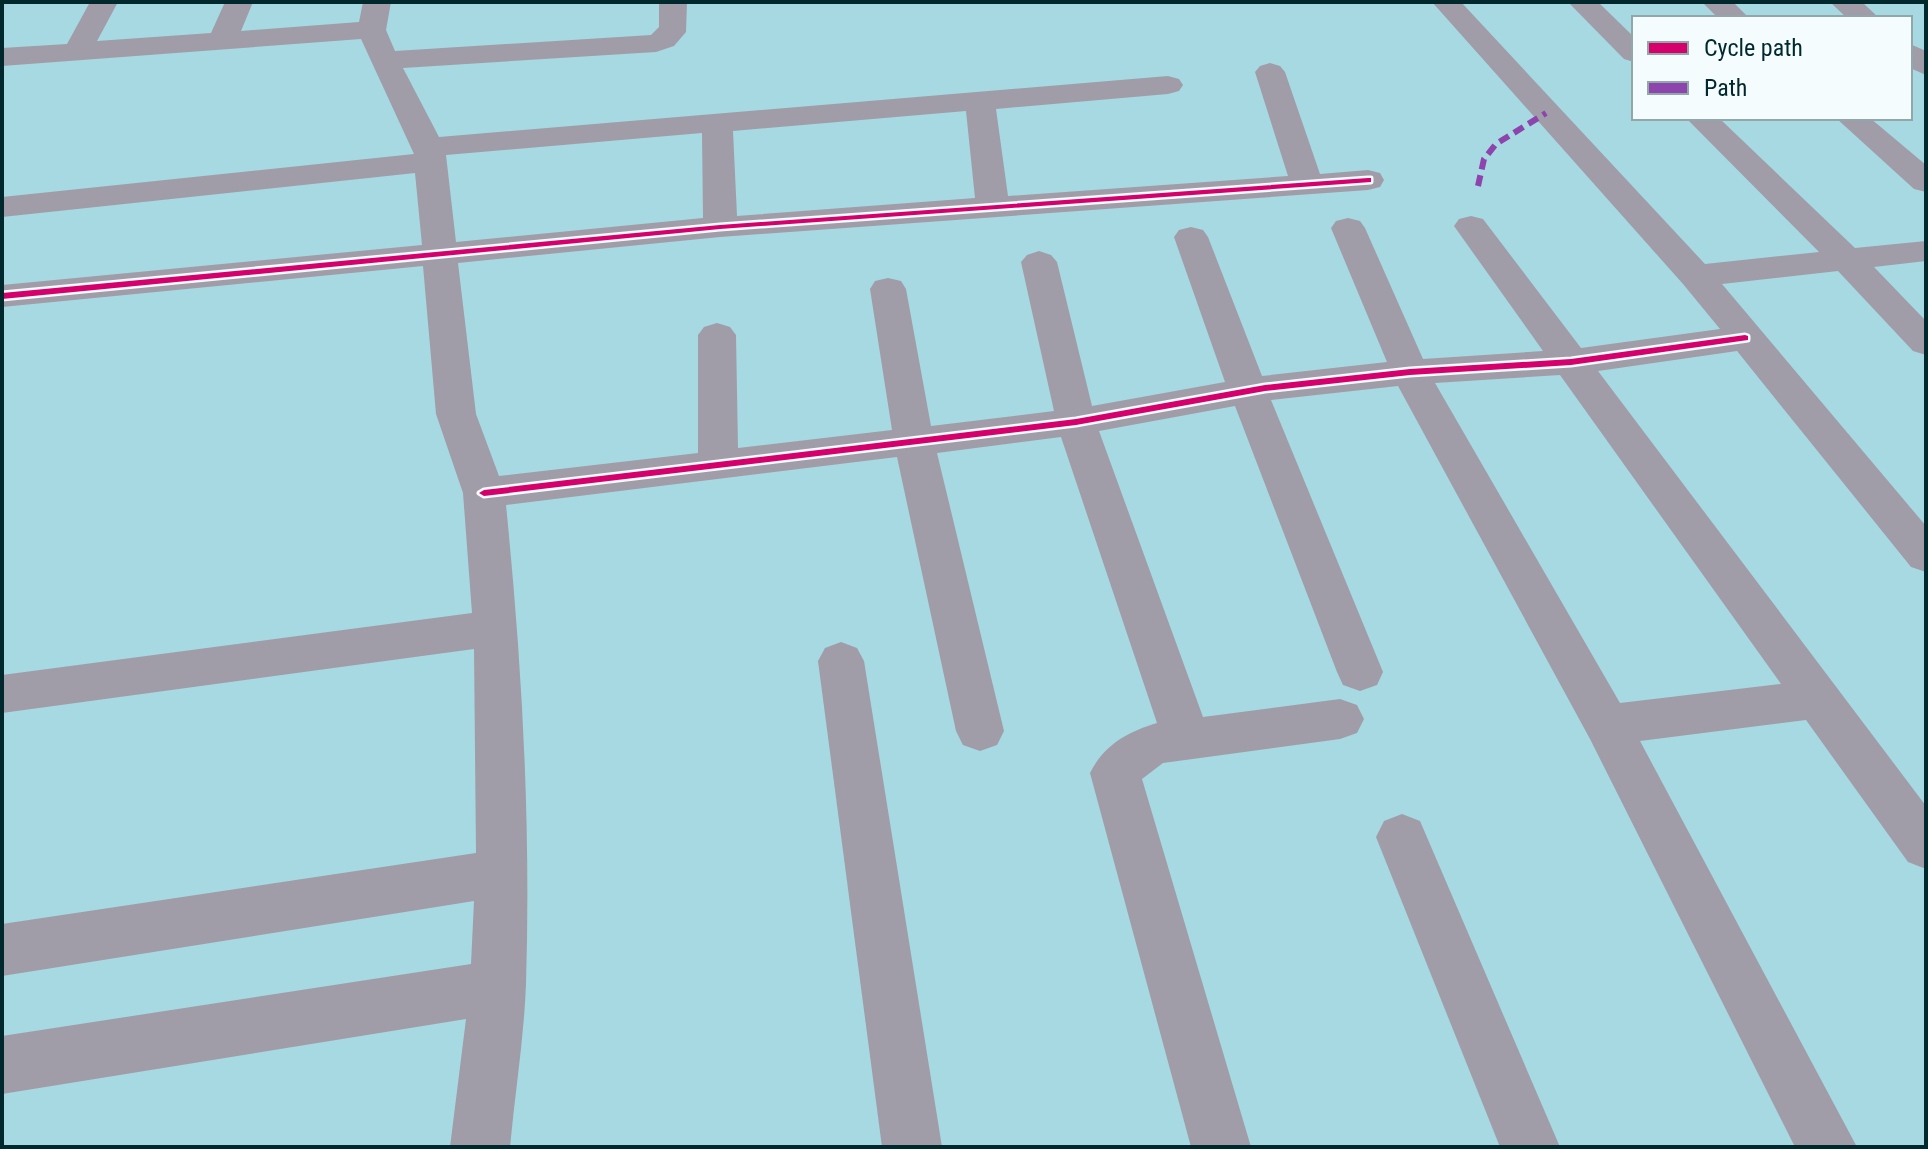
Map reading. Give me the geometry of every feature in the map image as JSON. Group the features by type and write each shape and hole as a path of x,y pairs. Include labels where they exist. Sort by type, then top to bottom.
{"street":[{"path":"77,51 104,2"},
{"path":"222,41 239,2"},
{"path":"2,57 377,31 656,43 669,39 674,31 673,2"},
{"path":"1447,4 1484,2"},
{"path":"1582,2 1632,51"},
{"path":"1716,2 1733,16"},
{"path":"1844,2 1862,16"},
{"path":"1447,4 1696,276 1926,556"},
{"path":"377,31 429,154 456,414 484,493 496,628 501,873 498,987 480,1147"},
{"path":"1270,72 1307,184"},
{"path":"2,207 717,121 1168,85"},
{"path":"980,100 993,207"},
{"path":"1703,120 1847,260 1926,343"},
{"path":"1853,120 1926,182"},
{"path":"717,121 720,227"},
{"path":"2,296 720,227 1368,180"},
{"path":"1471,226 1926,846"},
{"path":"1348,228 1410,372 1607,725 1827,1147"},
{"path":"1191,237 1248,391 1360,672"},
{"path":"1696,276 1926,251"},
{"path":"1039,262 1076,422 1186,738"},
{"path":"888,289 914,442 980,731"},
{"path":"717,335 718,464"},
{"path":"484,493 1076,422 1248,391 1410,372 1571,362 1745,338"},
{"path":"2,694 496,628"},
{"path":"841,661 912,1147"},
{"path":"1607,725 1820,699"},
{"path":"1221,1147 1115,773 1133,755 1155,744 1340,719"},
{"path":"1402,837 1530,1147"},
{"path":"2,950 501,873"},
{"path":"2,1065 498,987"}],"marked path":[{"path":"1478,186 1484,159 1496,144 1546,113"}],"cycle path":[{"path":"2,296 720,227 1368,180"},
{"path":"484,493 1076,422 1265,388 1410,372 1571,362 1745,338"}]}
